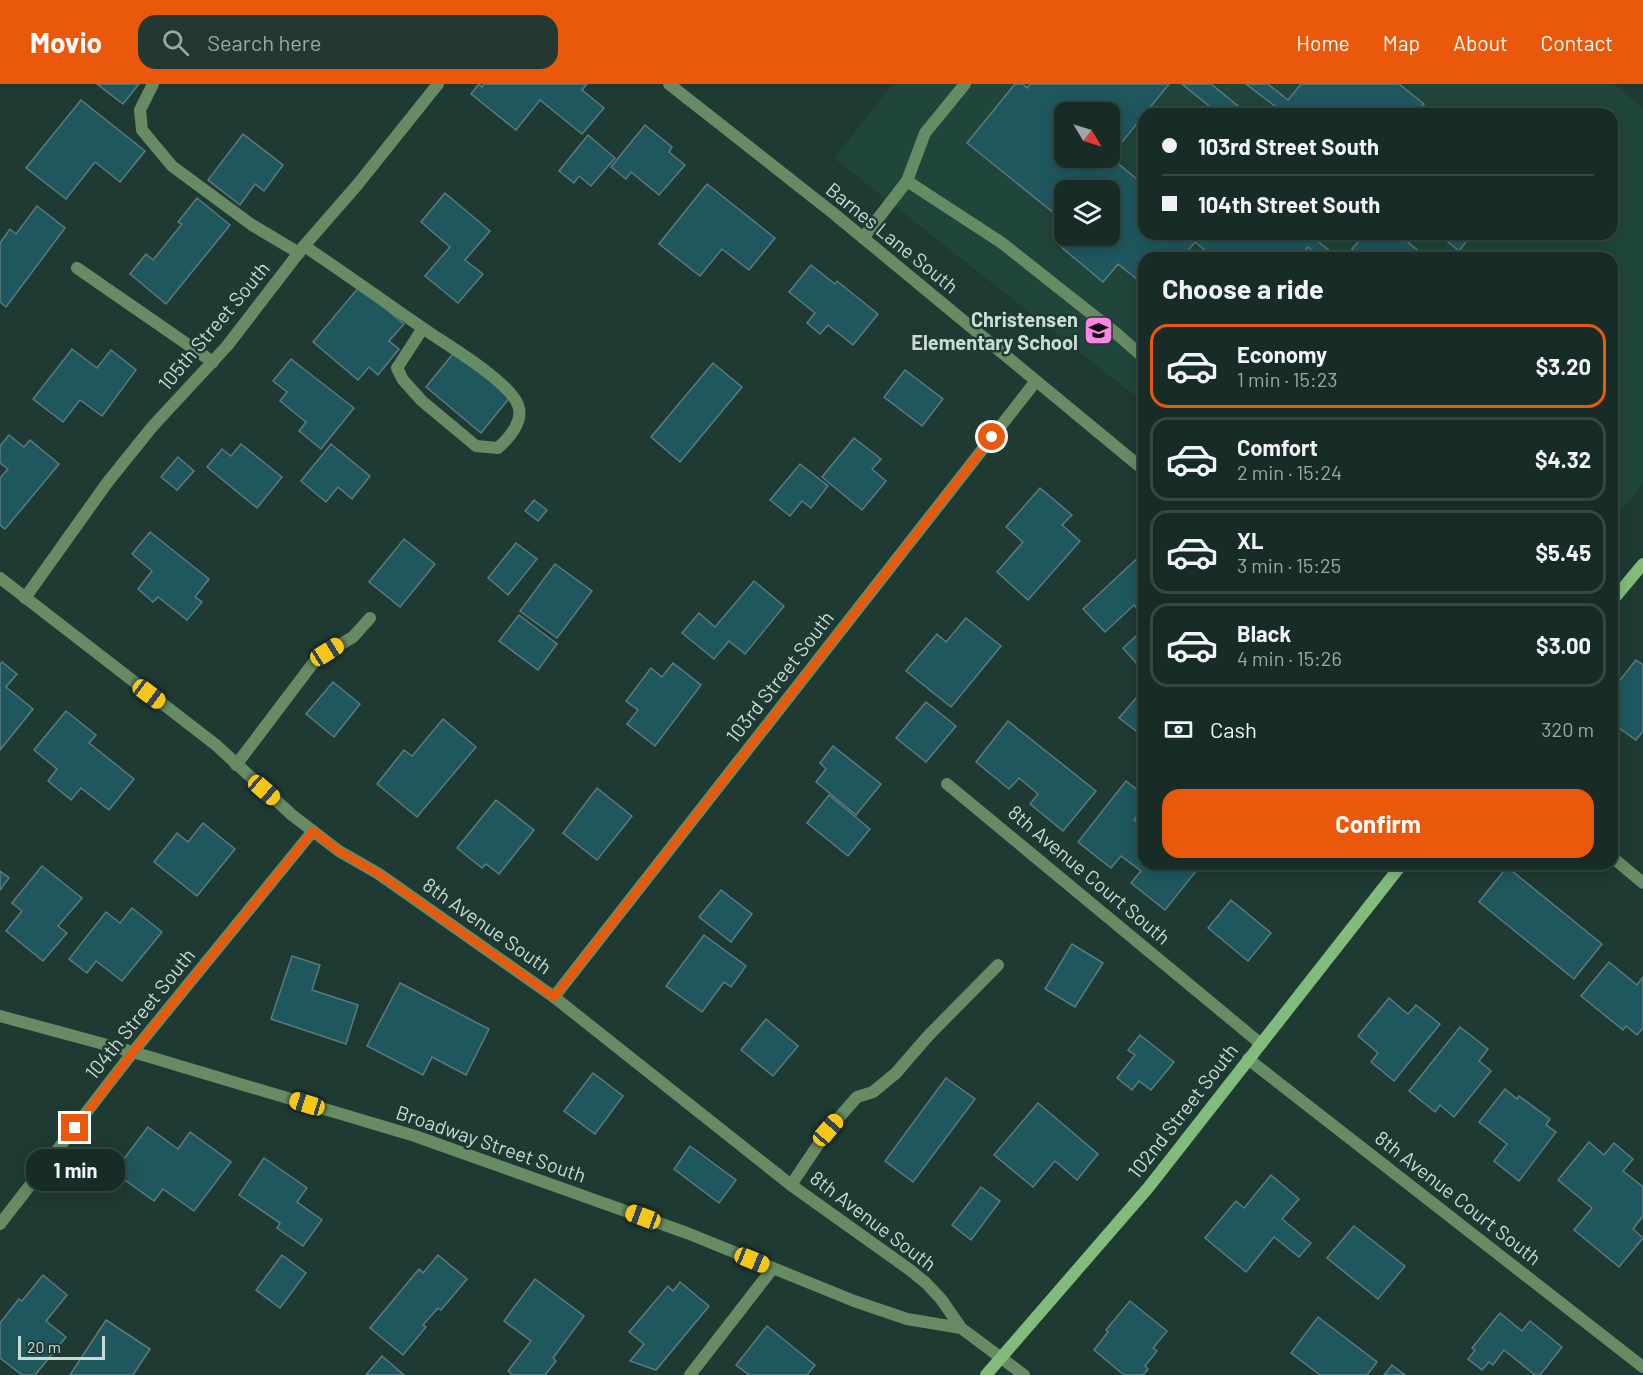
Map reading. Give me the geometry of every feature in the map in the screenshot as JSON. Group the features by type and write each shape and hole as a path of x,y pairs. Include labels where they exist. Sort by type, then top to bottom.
{"street":[{"path":"153,84 140,110 142,130 172,166 252,225 364,286 464,355 513,395 519,407 519,417 508,438 498,448 476,446 422,401 403,380 397,368 423,328"},
{"name":"105th Street South","path":"25,597 107,483 152,427 213,362 264,301 301,250 358,184 438,84"},
{"name":"Barnes Lane South","path":"669,84 863,238 1138,465"},
{"path":"863,238 907,181 925,133 965,84"},
{"path":"907,181 1002,243 1138,353"},
{"path":"77,268 213,362"},
{"name":"103rd Street South","path":"554,997 1036,381"},
{"path":"1618,594 1643,564"},
{"name":"8th Avenue South","path":"0,578 216,745 236,765 339,851 379,874 554,997 791,1185 926,1283 962,1328 1024,1375"},
{"path":"236,765 317,658 353,637 370,618"},
{"name":"8th Avenue Court South","path":"947,784 1261,1044"},
{"name":"104th Street South","path":"0,1222 133,1052 313,831"},
{"path":"1618,862 1643,883"},
{"name":"102nd Street South","path":"986,1375 1148,1188 1397,870"},
{"path":"791,1185 828,1130 856,1097 873,1092 896,1073 928,1036 998,965"},
{"name":"Broadway Street South","path":"0,1016 133,1052 415,1136 687,1233 854,1301 906,1319 962,1328"},
{"name":"8th Avenue Court South","path":"1248,1059 1643,1368"},
{"path":"690,1375 773,1268"}],"shaded area":[{"name":"Christensen Elementary School","path":"893,84 1613,84 1643,108 1643,484 1618,515 1618,252 1138,252 1138,398 834,158"}],"building":[{"path":"97,84 139,84 123,104"},
{"path":"479,84 482,87 484,84 587,84 582,90 604,108 582,134 540,100 516,130 471,94"},
{"path":"1015,84 1023,84 1027,88 1030,84 1169,84 1150,108 1138,108 1138,122 1120,145 1120,102 1054,102 1054,168 1120,168 1120,165 1138,180 1138,240 1316,240 1331,252 1314,252 1308,247 1304,252 1207,252 1195,242 1187,252 1138,252 1138,280 1118,264 1103,282 1061,247 1120,246 1120,180 1054,180 1054,213 967,143"},
{"path":"1182,84 1211,84 1241,108 1212,108"},
{"path":"1246,84 1268,84 1288,100 1301,84 1399,84 1424,104 1421,108 1277,108"},
{"path":"81,100 145,151 120,182 95,162 66,199 26,168"},
{"path":"645,125 672,147 669,152 685,165 659,195 631,172 626,179 611,167"},
{"path":"243,134 283,165 264,191 255,184 240,205 208,180"},
{"path":"588,135 615,158 591,186 579,176 574,183 559,171"},
{"path":"707,184 775,238 749,270 722,249 700,276 659,244"},
{"path":"445,193 490,231 465,260 483,274 458,303 425,276 450,247 421,222"},
{"path":"197,198 230,225 166,304 130,274 146,254 153,260 182,224 178,222"},
{"path":"37,206 65,228 6,307 0,302 0,243 10,229 16,234"},
{"path":"1360,240 1405,240 1420,252 1356,252 1352,249"},
{"path":"1445,240 1467,240 1459,251"},
{"path":"811,265 835,284 837,281 878,314 853,345 828,325 820,334 807,323 815,313 789,292"},
{"path":"359,287 404,324 389,341 399,349 378,375 369,367 358,380 313,342"},
{"path":"72,349 97,368 111,350 136,370 102,416 80,400 63,422 33,399"},
{"path":"456,350 511,396 481,433 426,387"},
{"path":"291,359 354,408 321,449 299,431 306,422 280,401 287,392 273,381"},
{"path":"713,363 742,387 680,462 651,437"},
{"path":"905,370 943,399 922,426 884,397"},
{"path":"9,435 24,447 30,440 59,464 5,529 0,525 0,478 8,469 0,463 0,446"},
{"path":"854,438 881,459 872,469 886,481 862,510 822,477"},
{"path":"241,444 282,477 257,508 207,467 222,449 231,456"},
{"path":"331,444 370,476 352,499 338,487 326,502 301,481"},
{"path":"178,457 194,471 177,490 161,477"},
{"path":"800,464 828,486 811,508 802,501 790,516 770,500"},
{"path":"1040,488 1072,515 1062,525 1080,541 1028,600 997,572 1023,542 1006,527"},
{"path":"534,500 547,510 538,521 525,511"},
{"path":"150,532 209,579 195,597 202,602 187,620 158,597 153,602 138,589 152,571 132,554"},
{"path":"404,539 435,564 400,607 369,582"},
{"path":"516,543 537,559 508,595 488,578"},
{"path":"1138,558 1138,610 1134,605 1105,632 1083,609"},
{"path":"555,564 592,591 557,638 520,611"},
{"path":"754,581 784,606 745,654 729,641 714,659 682,633 699,613 715,627"},
{"path":"519,615 557,644 538,670 499,641"},
{"path":"966,618 1001,646 951,707 906,671 937,634 946,642"},
{"path":"1138,634 1138,665 1123,648"},
{"path":"1636,660 1643,665 1643,731 1636,740 1618,727 1618,682"},
{"path":"2,662 17,674 6,687 33,709 0,750 0,664"},
{"path":"673,663 701,685 655,746 627,724 638,710 626,701 651,668 662,677"},
{"path":"333,682 360,704 334,737 306,714"},
{"path":"1138,696 1138,732 1119,718"},
{"path":"926,702 956,726 926,762 896,738"},
{"path":"66,711 96,735 89,743 134,779 109,810 81,788 71,800 48,781 57,769 34,750"},
{"path":"443,719 476,747 417,817 377,784 404,750 412,756"},
{"path":"1008,721 1096,791 1063,831 1030,804 1038,794 1019,778 1009,789 976,762"},
{"path":"833,746 881,784 856,815 816,782 826,769 820,763"},
{"path":"1126,781 1138,790 1138,815 1134,820 1138,824 1138,869 1121,856 1111,868 1078,842"},
{"path":"597,788 632,816 597,860 563,833"},
{"path":"829,795 870,829 848,856 807,823"},
{"path":"496,800 534,830 499,874 486,864 482,868 457,848"},
{"path":"203,823 235,849 197,896 154,862 177,833 188,842"},
{"path":"42,866 82,898 58,926 67,933 43,961 6,931 22,911 12,903"},
{"path":"1197,870 1165,910 1131,883 1141,871"},
{"path":"1505,870 1511,870 1602,944 1574,979 1479,902"},
{"path":"0,871 9,878 0,890"},
{"path":"721,890 752,914 731,942 699,917"},
{"path":"1231,900 1271,933 1248,961 1208,928"},
{"path":"132,908 162,932 122,981 96,961 87,973 69,959 106,912 120,923"},
{"path":"704,935 746,966 731,987 724,982 702,1012 666,986"},
{"path":"1072,944 1103,963 1075,1007 1045,989"},
{"path":"292,956 320,965 312,990 358,1005 346,1044 271,1019"},
{"path":"1609,962 1637,985 1643,977 1643,1028 1637,1035 1626,1026 1623,1030 1581,996"},
{"path":"400,983 489,1029 466,1075 432,1057 423,1075 367,1046"},
{"path":"1389,998 1408,1014 1416,1005 1440,1024 1394,1081 1371,1062 1378,1053 1358,1036"},
{"path":"766,1019 798,1046 773,1076 741,1050"},
{"path":"1460,1027 1488,1049 1479,1061 1491,1071 1454,1117 1440,1105 1435,1112 1409,1091"},
{"path":"1140,1035 1174,1062 1151,1090 1139,1081 1132,1090 1117,1078 1135,1055 1128,1050"},
{"path":"593,1073 623,1096 595,1134 564,1111"},
{"path":"946,1078 975,1099 913,1182 885,1161"},
{"path":"1505,1089 1517,1099 1519,1096 1550,1119 1546,1125 1556,1132 1519,1181 1494,1161 1507,1144 1479,1122"},
{"path":"1038,1103 1098,1154 1077,1180 1055,1161 1033,1187 994,1155"},
{"path":"148,1127 178,1149 190,1132 231,1162 194,1211 163,1189 154,1201 114,1172"},
{"path":"1589,1142 1604,1155 1614,1143 1633,1159 1623,1171 1643,1187 1643,1216 1633,1229 1643,1238 1619,1267 1574,1230 1592,1208 1558,1180"},
{"path":"690,1146 736,1180 719,1203 674,1169"},
{"path":"264,1158 307,1188 297,1202 322,1220 303,1246 277,1228 280,1223 239,1195"},
{"path":"1271,1175 1299,1199 1282,1219 1311,1243 1299,1257 1274,1237 1246,1272 1205,1238 1236,1201 1244,1208"},
{"path":"981,1187 1000,1201 971,1240 952,1225"},
{"path":"1354,1226 1405,1266 1378,1299 1327,1258"},
{"path":"282,1255 306,1273 280,1308 256,1290"},
{"path":"438,1255 467,1279 441,1310 438,1308 423,1325 426,1327 403,1355 370,1328 419,1269 423,1273"},
{"path":"43,1275 67,1295 46,1321 66,1337 35,1375 22,1375 0,1358 0,1323 19,1299 22,1301"},
{"path":"535,1279 584,1316 553,1358 556,1361 545,1375 513,1375 508,1371 531,1341 504,1321"},
{"path":"680,1282 709,1306 656,1370 630,1361 644,1344 629,1332 668,1286 673,1291"},
{"path":"1130,1301 1167,1331 1153,1348 1157,1351 1145,1366 1148,1369 1143,1375 1124,1375 1094,1350 1108,1332 1106,1330"},
{"path":"1500,1313 1522,1331 1530,1321 1562,1347 1540,1375 1535,1375 1504,1350 1493,1365 1489,1362 1482,1370 1468,1359 1475,1350 1472,1348"},
{"path":"1318,1317 1377,1362 1367,1375 1320,1375 1291,1353"},
{"path":"106,1320 150,1349 133,1375 70,1375"},
{"path":"767,1326 815,1365 807,1375 749,1375 736,1365"},
{"path":"382,1356 404,1375 366,1375"},
{"path":"1392,1365 1405,1375 1384,1375"}],"place":[{"name":"Christensen Elementary School","path":"1099,331"}],"route":[{"path":"75,1128 133,1052 313,831 339,851 379,874 554,997 992,437"}]}
